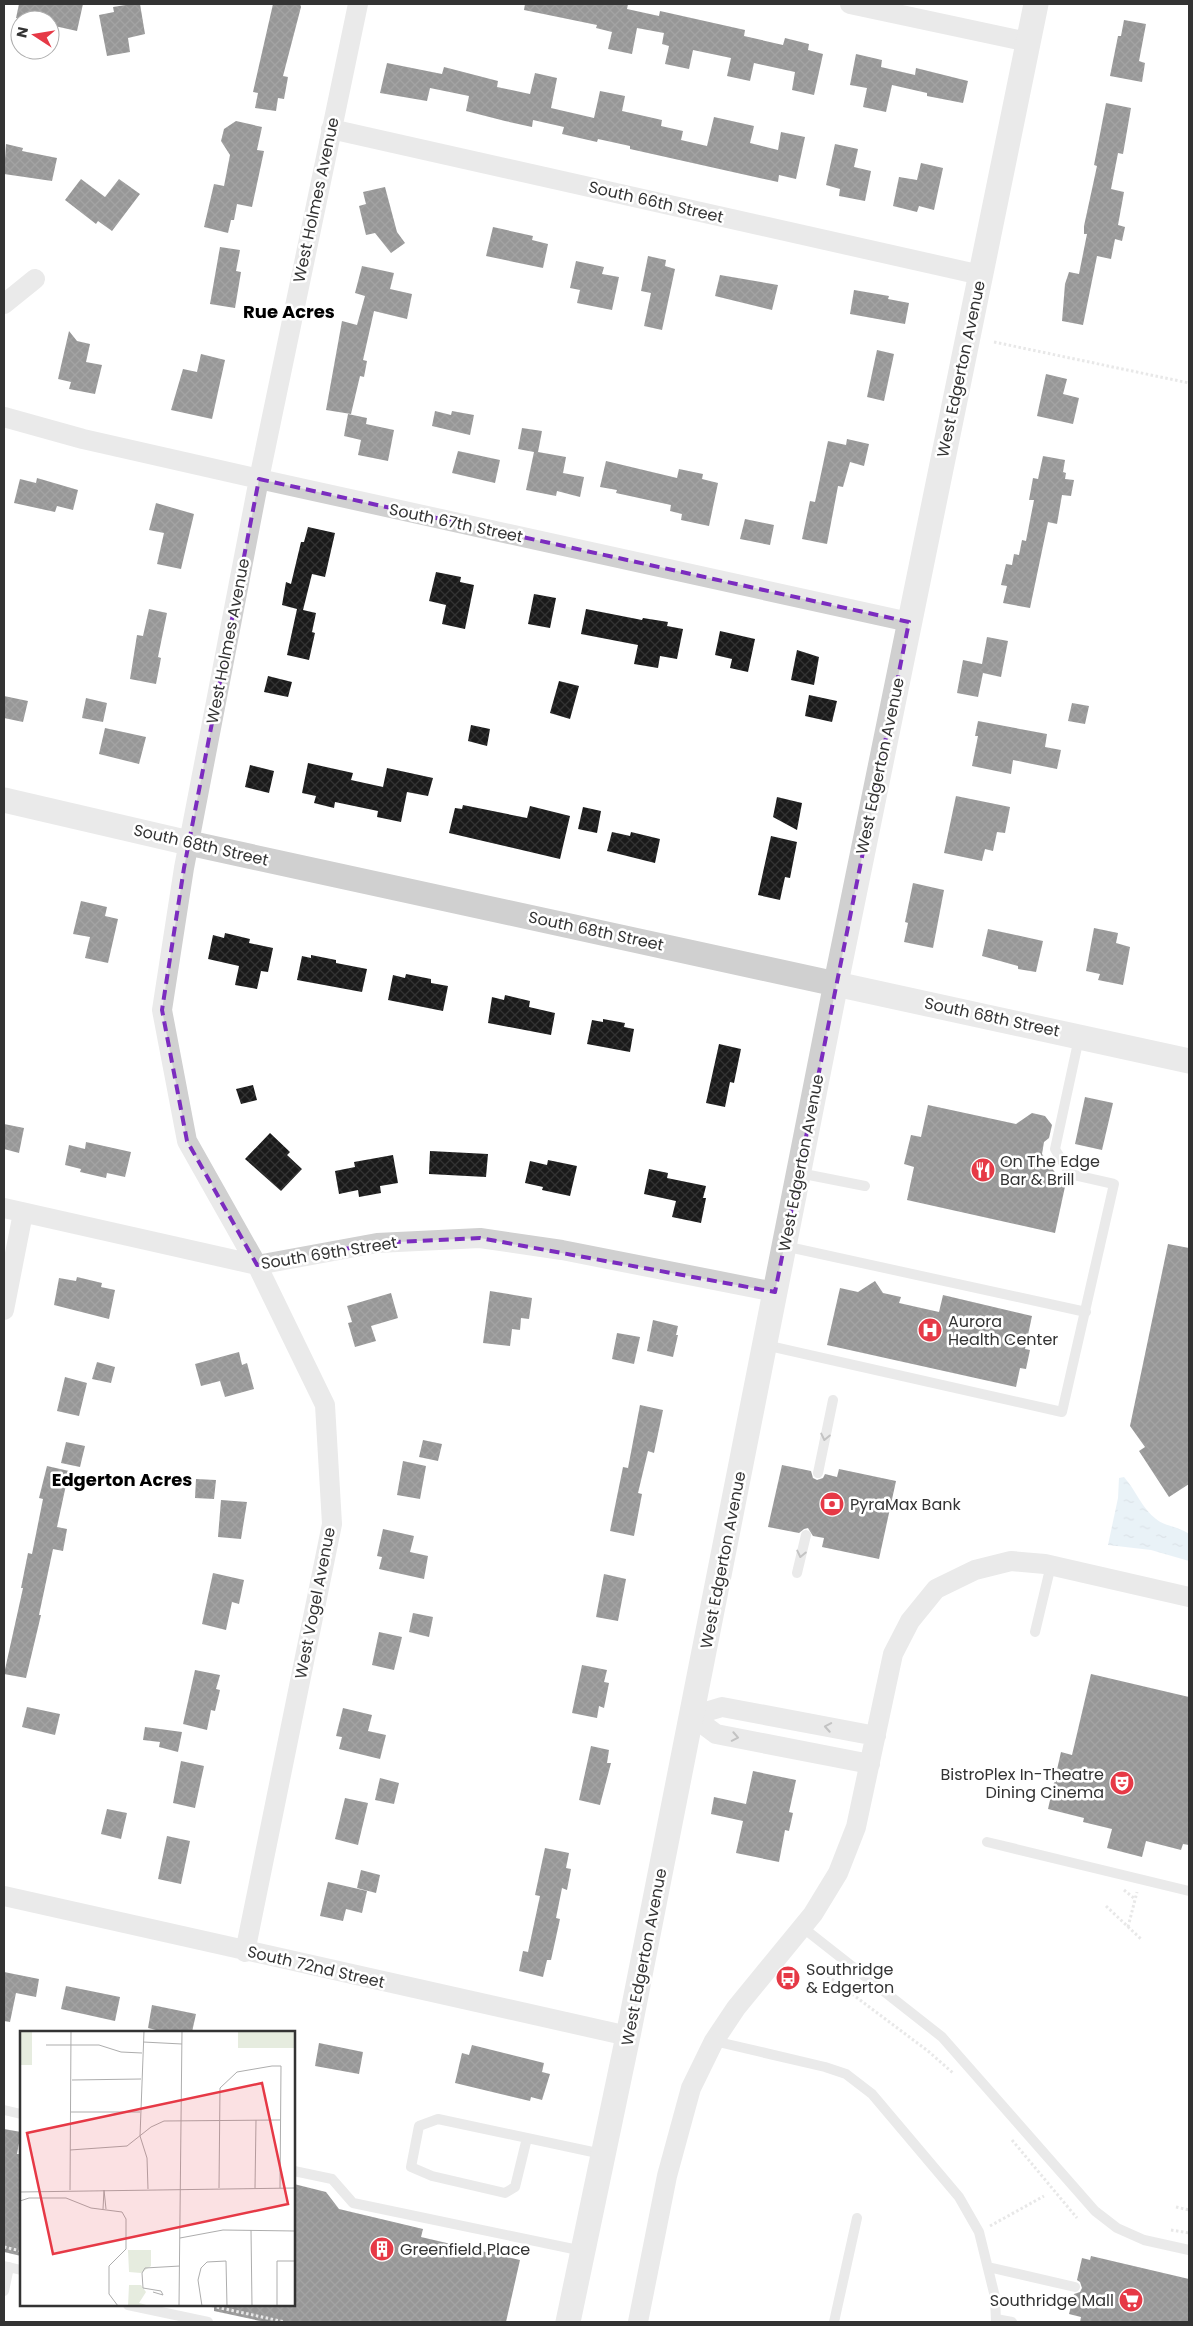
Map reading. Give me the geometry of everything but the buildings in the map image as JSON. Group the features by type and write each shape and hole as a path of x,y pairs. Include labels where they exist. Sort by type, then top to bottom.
{"street":[{"name":"West Holmes Avenue","path":"257,1265 187,1141 162,1010 189,843 258,479 358,4"},
{"path":"850,4 1028,42"},
{"name":"West Edgerton Avenue","path":"568,2322 628,2036 836,983 1036,4"},
{"name":"South 66th Street","path":"331,129 981,275"},
{"path":"4,304 35,279"},
{"name":"South 67th Street","path":"4,417 83,439 258,479 909,622"},
{"name":"South 68th Street","path":"4,800 189,843 1189,1061"},
{"name":"South 69th Street","path":"4,1208 257,1265 376,1243 480,1238 562,1250 775,1292"},
{"path":"4,1310 23,1213"},
{"name":"West Vogel Avenue","path":"245,1952 332,1524 325,1405 257,1265"},
{"path":"638,2322 678,2131 691,2088 714,2041 736,2008 802,1927 838,1873 856,1827 893,1654 910,1622 936,1589 975,1570 1011,1560 1050,1565 1189,1596"},
{"path":"692,1716 722,1707 876,1736"},
{"path":"692,1716 716,1734 870,1764"},
{"name":"South 72nd Street","path":"4,1896 245,1952 628,2036"}],"lane":[{"path":"765,1345 1062,1412 1114,1184 1070,1174 1056,1149 1079,1037"},
{"path":"799,1173 865,1186"},
{"path":"784,1246 1086,1312"},
{"path":"818,1473 833,1400"},
{"path":"797,1574 806,1534"},
{"path":"1035,1632 1050,1565"},
{"path":"987,1842 1189,1891"},
{"path":"802,1927 942,2037 1095,2211 1117,2228 1144,2240 1189,2250"},
{"path":"714,2041 825,2067 846,2074 872,2094 959,2197 979,2232 995,2297 996,2321 1012,2322"},
{"path":"4,2110 20,2114"},
{"path":"527,2138 515,2187 504,2193 432,2176 411,2167 419,2126 438,2119 603,2154"},
{"path":"295,2171 332,2179 353,2203 583,2251"},
{"path":"834,2322 857,2218"},
{"path":"4,2291 6,2266 20,2270"},
{"path":"988,2267 1075,2287"},
{"path":"133,2306 208,2322"}],"path":[{"path":"994,342 1189,383"},
{"path":"1128,1927 1137,1892 1144,1893"},
{"path":"1106,1906 1142,1940"},
{"path":"824,1973 928,2051 960,2080"},
{"path":"1010,2138 1077,2218"},
{"path":"998,2222 1044,2196"},
{"path":"1176,2207 1189,2210"},
{"path":"1171,2230 1189,2233"},
{"path":"4,2246 20,2251"},
{"path":"213,2306 285,2322"}],"highlighted area":[{"path":"259,479 909,622 775,1292 480,1238 377,1243 257,1265 187,1141 162,1010 184,868"}],"water":[{"path":"1124,1477 1151,1515 1160,1522 1181,1529 1189,1534 1189,1561 1151,1550 1108,1545 1118,1498 1119,1478"}],"place":[{"name":"On The Edge Bar & Brill","path":"983,1170"},
{"name":"Aurora Health Center","path":"930,1330"},
{"name":"PyraMax Bank","path":"832,1504"},
{"name":"BistroPlex In-Theatre Dining Cinema","path":"1122,1783"},
{"name":"Southridge & Edgerton","path":"788,1978"},
{"name":"Greenfield Place","path":"382,2249"},
{"name":"Southridge Mall","path":"1131,2300"}],"district":[{"name":"Rue Acres","path":"289,311"},
{"name":"Edgerton Acres","path":"122,1479"}]}
